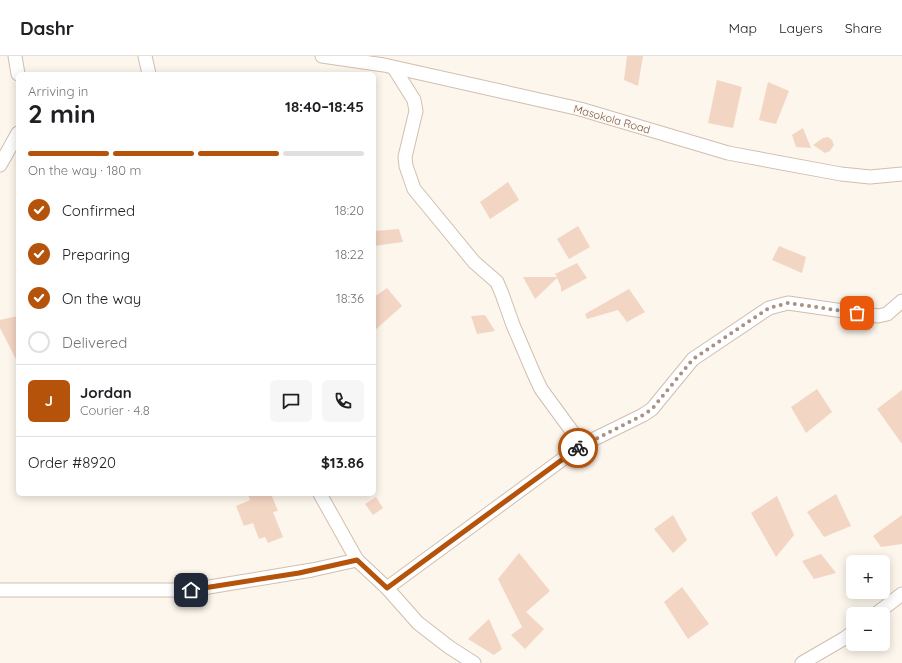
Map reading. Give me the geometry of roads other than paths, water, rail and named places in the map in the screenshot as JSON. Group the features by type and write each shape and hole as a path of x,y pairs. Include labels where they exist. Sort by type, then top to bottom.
{"street":[{"path":"15,56 18,72"},
{"path":"145,56 149,72"},
{"name":"Masokola Road","path":"322,56 394,68 580,109 728,153 841,174 900,178"},
{"path":"394,68 414,100 416,111 405,157 406,166 414,189 474,262 497,282 541,389 582,445"},
{"path":"0,165 16,137"},
{"path":"387,588 582,445 648,412 693,359 769,308 788,303 878,316 887,314 902,301"},
{"path":"321,496 357,560 387,588 418,623 449,647 474,663"},
{"path":"0,590 191,590 299,573 357,560"},
{"path":"885,607 902,594"},
{"path":"802,663 846,637"}]}
